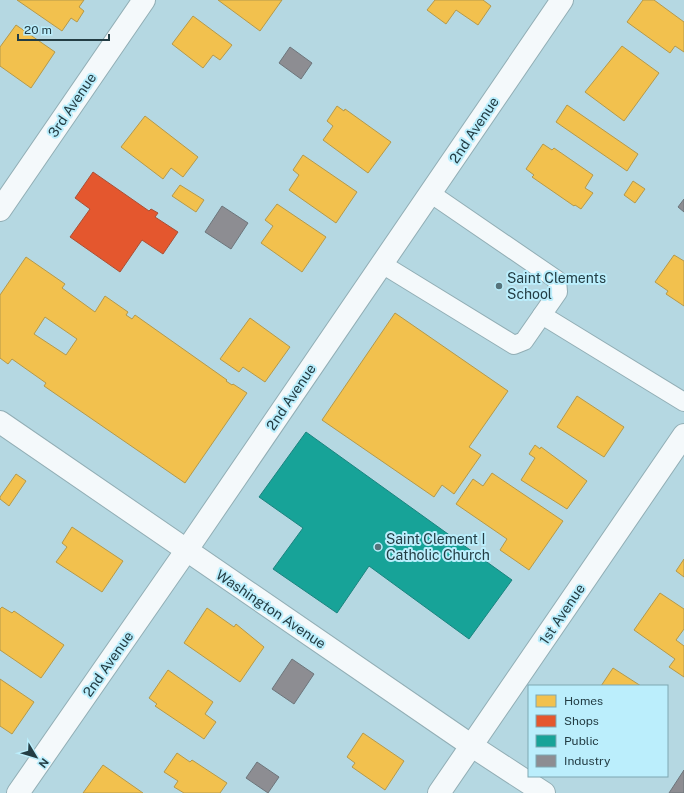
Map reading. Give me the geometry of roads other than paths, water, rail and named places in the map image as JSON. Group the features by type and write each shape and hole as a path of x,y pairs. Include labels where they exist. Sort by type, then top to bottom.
{"street":[{"name":"3rd Avenue","path":"0,210 144,0"},
{"name":"2nd Avenue","path":"18,793 186,551 562,0"},
{"name":"Washington Avenue","path":"0,422 186,551 472,746 544,793"},
{"name":"1st Avenue","path":"440,793 684,435"}],"lane":[{"path":"382,264 514,345 524,341 558,292 557,280 430,193"},
{"path":"542,315 684,402"}],"place":[{"name":"Saint Clements School","path":"499,286"},
{"name":"Saint Clement I Catholic Church","path":"378,547"}]}
